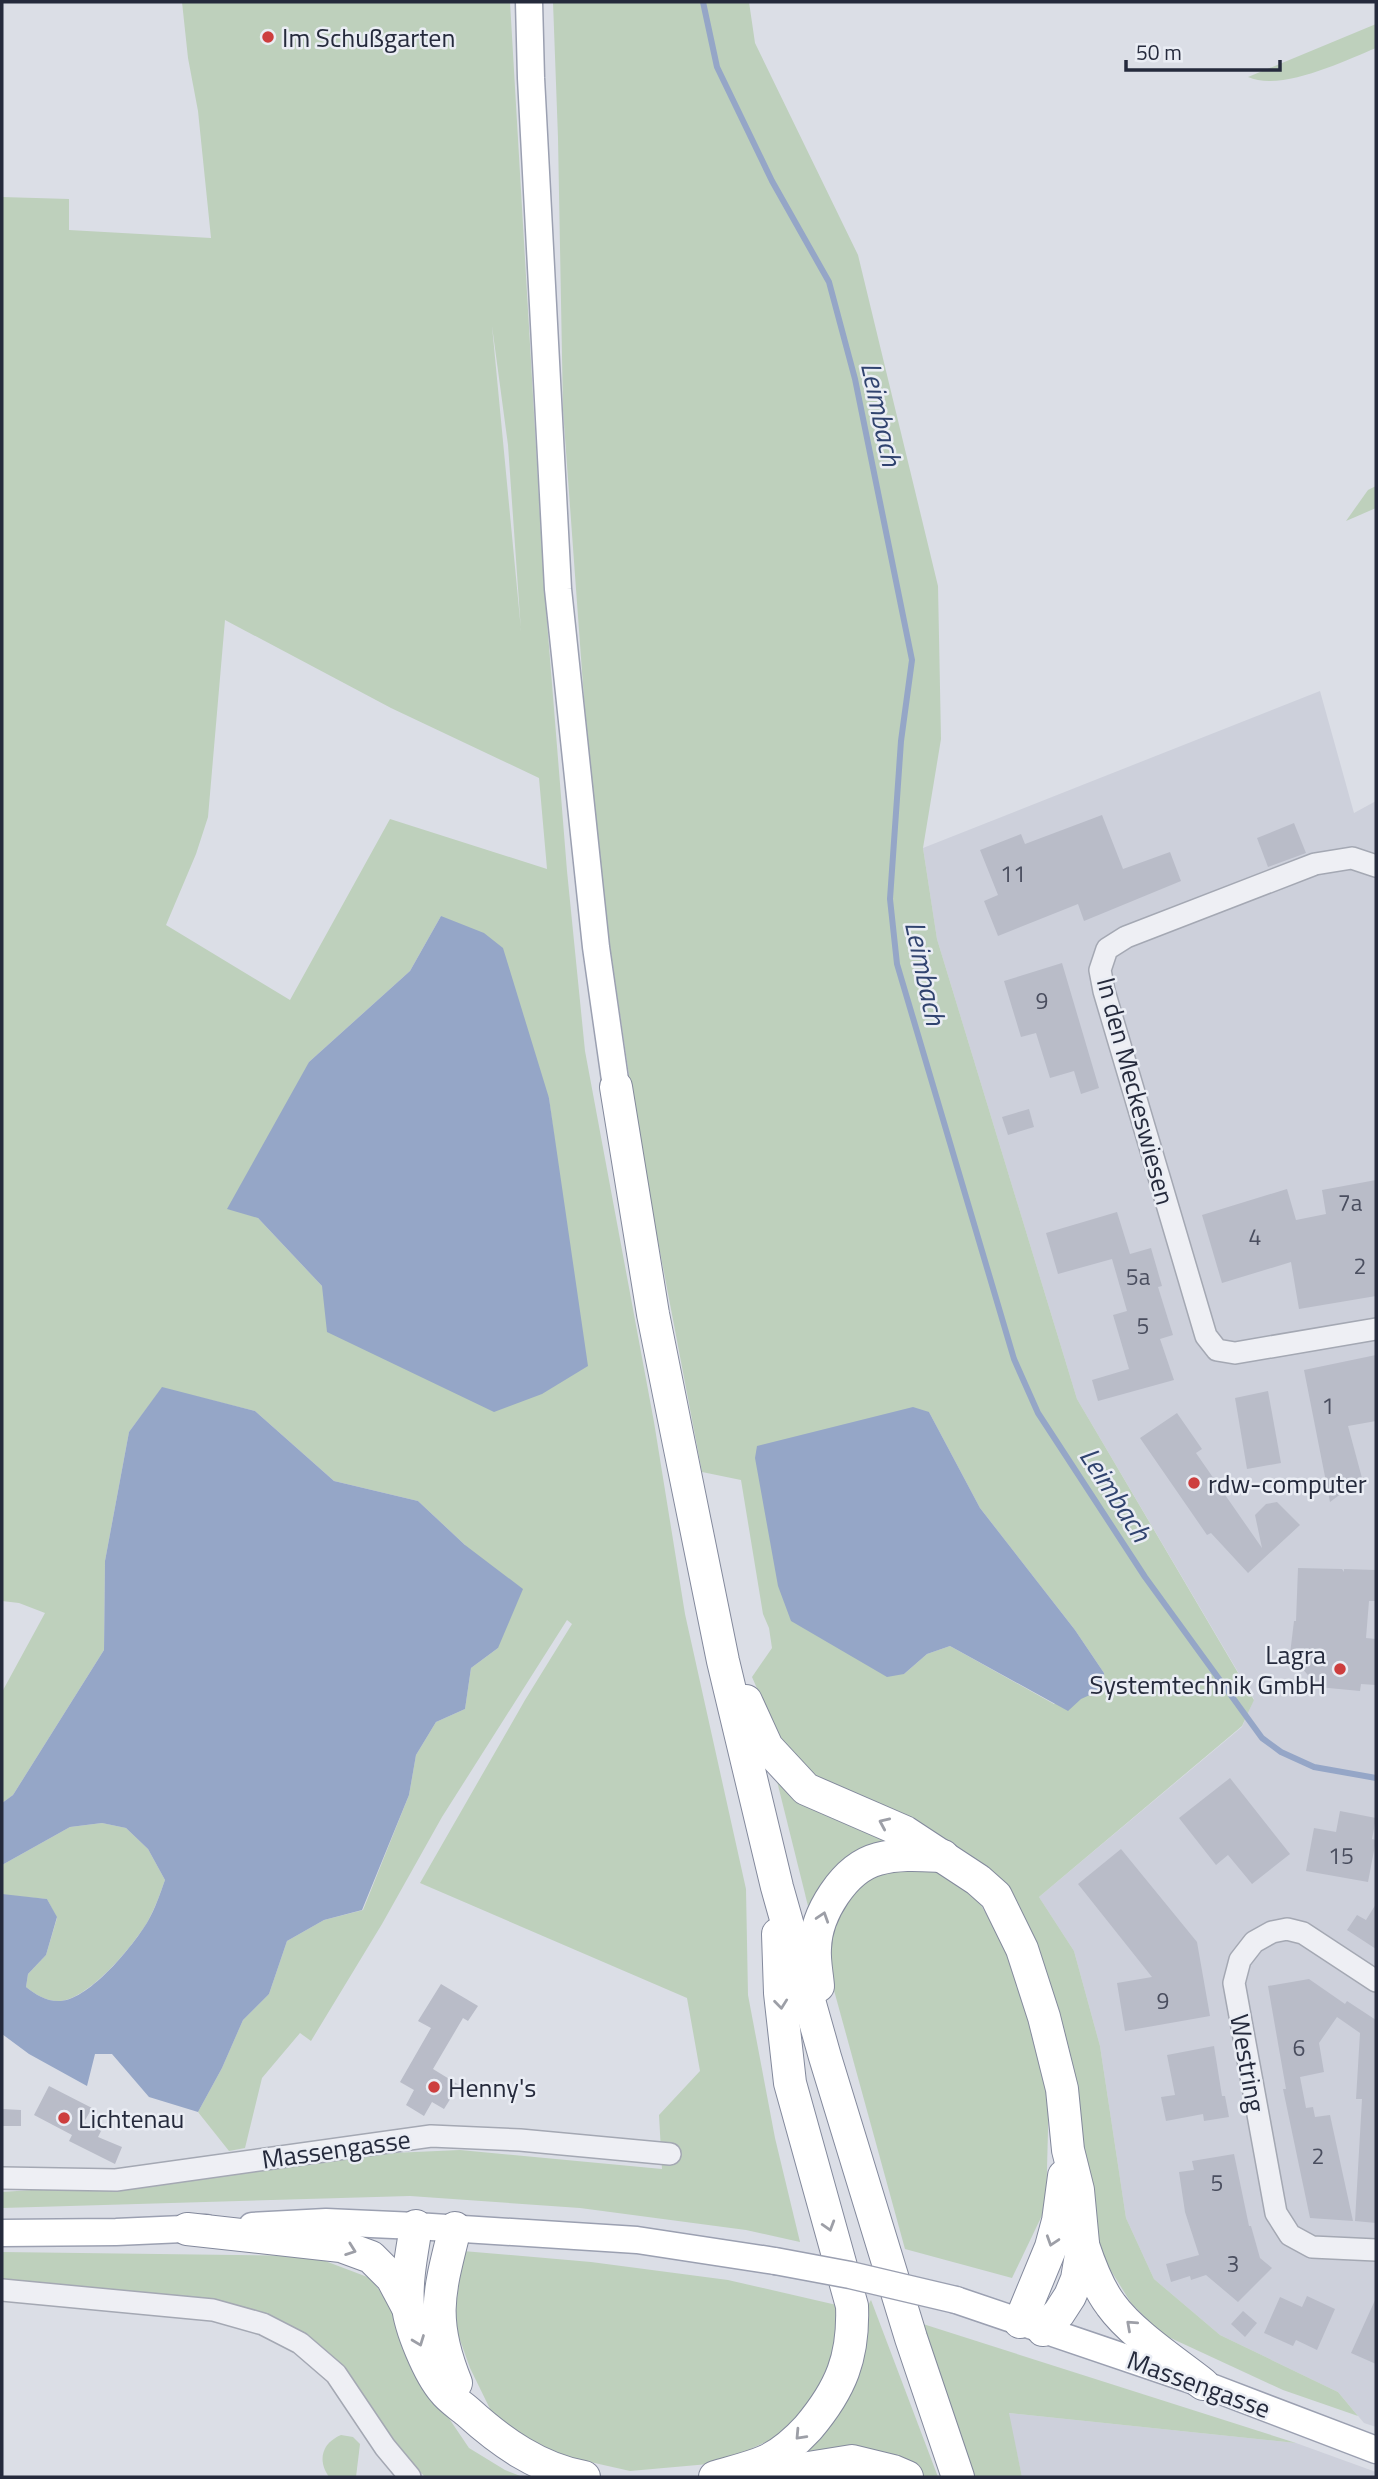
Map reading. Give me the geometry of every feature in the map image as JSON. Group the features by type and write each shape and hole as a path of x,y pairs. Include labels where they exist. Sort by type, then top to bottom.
{"highway":[{"path":"617,1087 653,1314 723,1661 777,1887 825,2057 911,2338 958,2477"},
{"path":"723,1661 752,1711 767,1747 806,1789 905,1832 978,1880 996,1896 1022,1949 1044,2017 1062,2089 1068,2150 1078,2190 1083,2243 1095,2277 1112,2307 1145,2338 1203,2384"},
{"path":"825,2057 815,1947 824,1910 847,1877 876,1859 908,1855 943,1856"},
{"path":"715,2477 767,2461 789,2448 805,2431 837,2388 848,2360 853,2329 852,2306 790,2083 780,1993 777,1887"},
{"path":"1032,2326 1058,2221 1068,2150"},
{"path":"408,2308 408,2280 416,2226"},
{"path":"455,2228 440,2287 438,2310 444,2345 469,2413"},
{"path":"187,2229 341,2246 371,2257 392,2278 408,2308 426,2359 443,2390 488,2431 517,2451 546,2465 584,2477"},
{"path":"1032,2326 1059,2313 1070,2296 1077,2279 1083,2243"},
{"path":"751,2477 852,2461 908,2477"}],"main road":[{"path":"530,2 531,78 558,589 596,947 617,1087"},
{"path":"2,2233 187,2229 326,2222 455,2228"},
{"name":"Massengasse","path":"455,2228 637,2240 850,2274 956,2300 1203,2384 1376,2450"}],"street":[{"name":"In den Meckeswiesen","path":"1376,866 1352,858 1315,864 1126,937 1107,949 1100,970 1206,1336 1217,1350 1235,1353 1376,1329"},
{"name":"Westring","path":"1376,1981 1303,1933 1287,1929 1272,1932 1255,1942 1240,1960 1234,1983 1276,2213 1290,2235 1312,2247 1376,2250"},
{"name":"Massengasse","path":"2,2178 116,2180 431,2136 520,2140 670,2154"},
{"path":"2,2290 213,2310 263,2324 300,2343 336,2374 384,2447 410,2477"}],"shaded area":[{"path":"1320,691 1354,813 1376,801 1376,2427 1364,2423 1338,2392 1220,2335 1154,2279 1126,2218 1100,2046 1074,1951 1039,1897 1242,1727 1254,1699 1077,1399 937,939 923,848"},
{"path":"1008,2413 1296,2443 1376,2472 1376,2477 1022,2477"}],"green space":[{"path":"182,2 510,2 544,584 567,871 585,1051 654,1422 685,1614 746,1889 748,1995 775,2138 800,2242 746,2230 580,2208 410,2196 2,2208 2,2192 181,2180 392,2153 460,2150 662,2169 659,2115 700,2071 687,1998 420,1883 572,1624 567,1620 442,1817 382,1924 311,2041 300,2033 262,2078 245,2148 229,2151 198,2112 222,2068 243,2020 269,1994 287,1941 324,1920 363,1910 409,1795 416,1755 436,1722 465,1709 471,1668 498,1648 465,1545 418,1501 334,1481 255,1411 162,1388 129,1432 105,1561 104,1650 13,1795 2,1803 2,1692 45,1613 19,1603 2,1601 2,197 69,199 69,230 211,238 198,111 188,58","holes":["492,326 508,445 521,627","225,620 391,708 539,778 547,869 390,819 290,1000 166,925 196,854 208,817","441,916 549,1098 562,1199 322,1286 258,1218 309,1062 410,971"]},
{"path":"553,2 749,2 755,43 858,255 938,586 941,739 923,848 937,939 1077,1399 1254,1700 1242,1726 1039,1897 1074,1951 1100,2046 1126,2218 1154,2279 1220,2335 1338,2392 1358,2416 1283,2390 1162,2334 1131,2303 1100,2253 1076,2109 1049,1979 1023,1926 813,1784 780,1741 752,1677 772,1648 769,1628 763,1614 741,1480 702,1472 638,1136 603,899 584,699 563,410","holes":["929,1412 980,1508 1075,1630 1104,1673 1054,1704 950,1646 927,1654 904,1674"]},
{"path":"1376,24 1376,48 1295,78 1262,81 1248,77"},
{"path":"1376,486 1376,508 1346,521 1368,490"},
{"path":"774,1769 911,1843 810,1914"},
{"path":"102,1823 126,1828 148,1849 165,1880 148,1921 98,1981 73,1997 61,2001 46,1999 26,1987 28,1974 46,1955 57,1918 47,1899 2,1895 2,1865 70,1827"},
{"path":"900,1865 937,1871 978,1900 1016,1965 1049,2092 1046,2207 1012,2278 905,2249 832,1983 828,1947 847,1894 874,1874"},
{"path":"463,2251 591,2262 728,2280 841,2306 837,2347 820,2396 783,2434 720,2463 630,2471 546,2452 492,2413 470,2368 454,2323"},
{"path":"2,2252 312,2256 370,2278 396,2312 415,2368 469,2448 505,2470 523,2477 425,2477 407,2458 339,2363 302,2334 2,2281"},
{"path":"871,2300 938,2477 923,2477 878,2458 781,2462"},
{"path":"923,2324 1296,2443 1009,2413 1022,2477 974,2477"},
{"path":"341,2435 353,2437 360,2444 356,2477 329,2477 325,2471 323,2453 329,2443"}],"water":[{"path":"441,916 484,933 503,948 549,1098 588,1366 542,1394 494,1412 327,1332 322,1286 258,1218 227,1209 309,1062 410,971"},
{"path":"162,1387 255,1411 334,1481 418,1501 465,1545 523,1589 498,1648 471,1668 465,1709 436,1722 416,1755 409,1795 362,1910 324,1920 287,1941 269,1994 243,2020 222,2068 198,2112 149,2097 112,2054 95,2054 87,2086 29,2054 2,2034 2,1894 47,1899 57,1917 46,1955 28,1974 26,1987 42,1997 61,2001 85,1991 122,1957 148,1921 165,1880 148,1849 126,1828 102,1823 70,1827 2,1865 2,1803 13,1795 104,1650 105,1561 129,1432"},
{"path":"913,1407 929,1412 980,1508 1075,1630 1104,1673 1105,1688 1081,1699 1068,1711 950,1646 927,1654 904,1674 887,1677 791,1621 778,1586 755,1458 757,1446"}],"building":[{"path":"1102,815 1123,869 1170,852 1181,881 1084,921 1078,904 998,936 984,901 998,895 980,850 1021,834 1025,844"},
{"path":"1294,823 1306,853 1268,867 1257,838"},
{"path":"1062,963 1099,1088 1081,1094 1074,1071 1050,1078 1036,1033 1021,1037 1004,981"},
{"path":"1029,1109 1034,1127 1008,1135 1002,1117"},
{"path":"1376,1180 1376,1296 1299,1309 1291,1262 1222,1283 1202,1215 1287,1189 1296,1220 1326,1214 1322,1190"},
{"path":"1117,1212 1130,1254 1151,1248 1162,1286 1158,1287 1173,1335 1160,1339 1174,1380 1098,1401 1092,1380 1129,1369 1113,1315 1127,1311 1112,1259 1058,1274 1046,1233"},
{"path":"1376,1355 1376,1421 1348,1426 1362,1478 1330,1502 1304,1370"},
{"path":"1268,1391 1281,1463 1247,1469 1235,1398"},
{"name":"rdw-computer","path":"1177,1413 1202,1449 1196,1453 1262,1548 1255,1515 1266,1504 1277,1502 1300,1525 1248,1573 1211,1533 1207,1535 1140,1438"},
{"path":"1298,1568 1342,1569 1344,1572 1344,1569 1376,1570 1376,1601 1369,1601 1366,1638 1376,1639 1376,1685 1361,1684 1360,1691 1318,1687 1290,1654 1296,1621"},
{"path":"1230,1778 1290,1854 1252,1884 1228,1855 1216,1865 1179,1818"},
{"path":"1340,1811 1376,1818 1372,1839 1376,1840 1368,1882 1306,1871 1314,1828 1336,1832"},
{"path":"1121,1849 1197,1942 1210,2016 1125,2031 1117,1983 1152,1977 1078,1884"},
{"path":"1376,1904 1376,1949 1347,1930 1357,1915 1366,1920"},
{"path":"1309,1979 1345,2004 1347,2001 1376,2020 1376,2223 1355,2221 1362,2099 1356,2099 1360,2033 1337,2017 1319,2043 1324,2072 1300,2077 1306,2108 1313,2107 1315,2117 1330,2115 1353,2221 1310,2218 1283,2089 1286,2089 1268,1986"},
{"path":"441,1984 478,2006 468,2021 463,2018 433,2069 459,2085 444,2109 432,2102 424,2116 406,2105 414,2090 400,2082 431,2028 418,2021"},
{"path":"1214,2046 1222,2096 1225,2096 1229,2117 1204,2121 1203,2114 1166,2121 1161,2097 1175,2095 1167,2055"},
{"name":"Lichtenau","path":"49,2086 92,2108 84,2122 101,2131 98,2137 122,2147 115,2164 69,2141 72,2135 34,2115"},
{"path":"2,2109 21,2110 21,2126 2,2126"},
{"path":"1234,2154 1249,2226 1260,2258 1272,2268 1238,2302 1206,2275 1191,2280 1190,2276 1171,2282 1166,2264 1199,2255 1185,2212 1179,2172 1194,2170 1192,2161"},
{"path":"1307,2296 1335,2309 1317,2350 1296,2340 1293,2346 1264,2333 1280,2297 1302,2307"},
{"path":"1376,2298 1376,2364 1351,2353"},
{"path":"1243,2311 1257,2323 1245,2337 1231,2324"}],"waterway":[{"name":"Leimbach","path":"703,2 717,67 772,181 829,282 855,379 912,660 901,741 890,899 897,964 1014,1359 1038,1413 1145,1577 1262,1738 1281,1752 1314,1767 1376,1778"}],"place":[{"name":"Im Schußgarten","path":"268,37"},
{"name":"rdw-computer","path":"1194,1483"},
{"name":"Lagra Systemtechnik GmbH","path":"1340,1669"},
{"name":"Henny's","path":"434,2087"},
{"name":"Lichtenau","path":"64,2118"}]}
